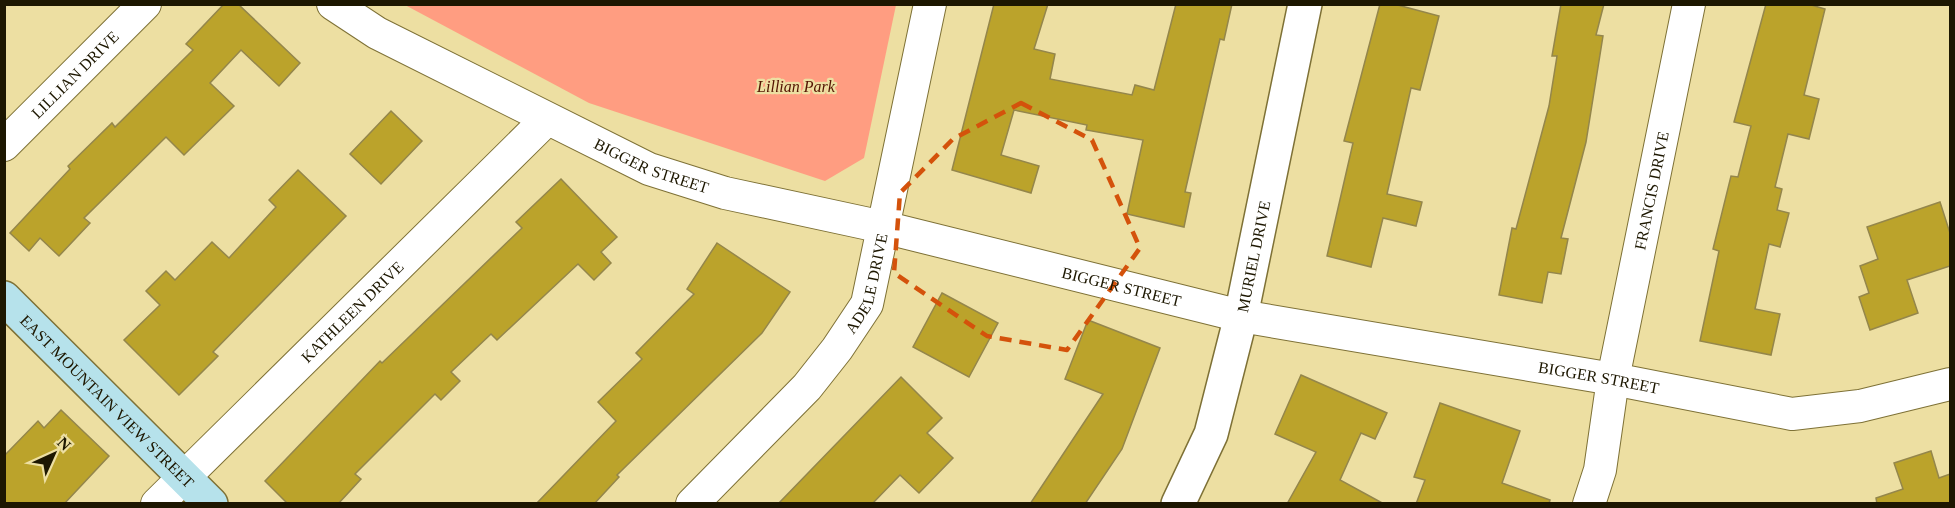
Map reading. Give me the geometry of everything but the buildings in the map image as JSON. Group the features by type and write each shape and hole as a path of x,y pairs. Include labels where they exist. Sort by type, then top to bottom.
{"main road":[{"name":"EAST MOUNTAIN VIEW STREET","path":"4,298 211,504"}],"street":[{"name":"LILLIAN DRIVE","path":"4,145 145,4"},
{"name":"BIGGER STREET","path":"333,4 376,33 649,169 725,193 883,227 1241,316 1613,379 1792,414 1860,405 1950,384"},
{"name":"ADELE DRIVE","path":"692,504 807,387 837,349 867,304 930,4"},
{"name":"MURIEL DRIVE","path":"1178,504 1211,434 1241,316 1305,4"},
{"name":"FRANCIS DRIVE","path":"1589,504 1600,470 1613,379 1689,4"},
{"name":"KATHLEEN DRIVE","path":"157,504 547,119"}],"highlighted area":[{"path":"1021,103 1092,140 1140,248 1067,350 987,336 894,273 900,193 953,139"}],"green space":[{"name":"Lillian Park","path":"405,5 896,5 864,158 825,181 589,103"}]}
